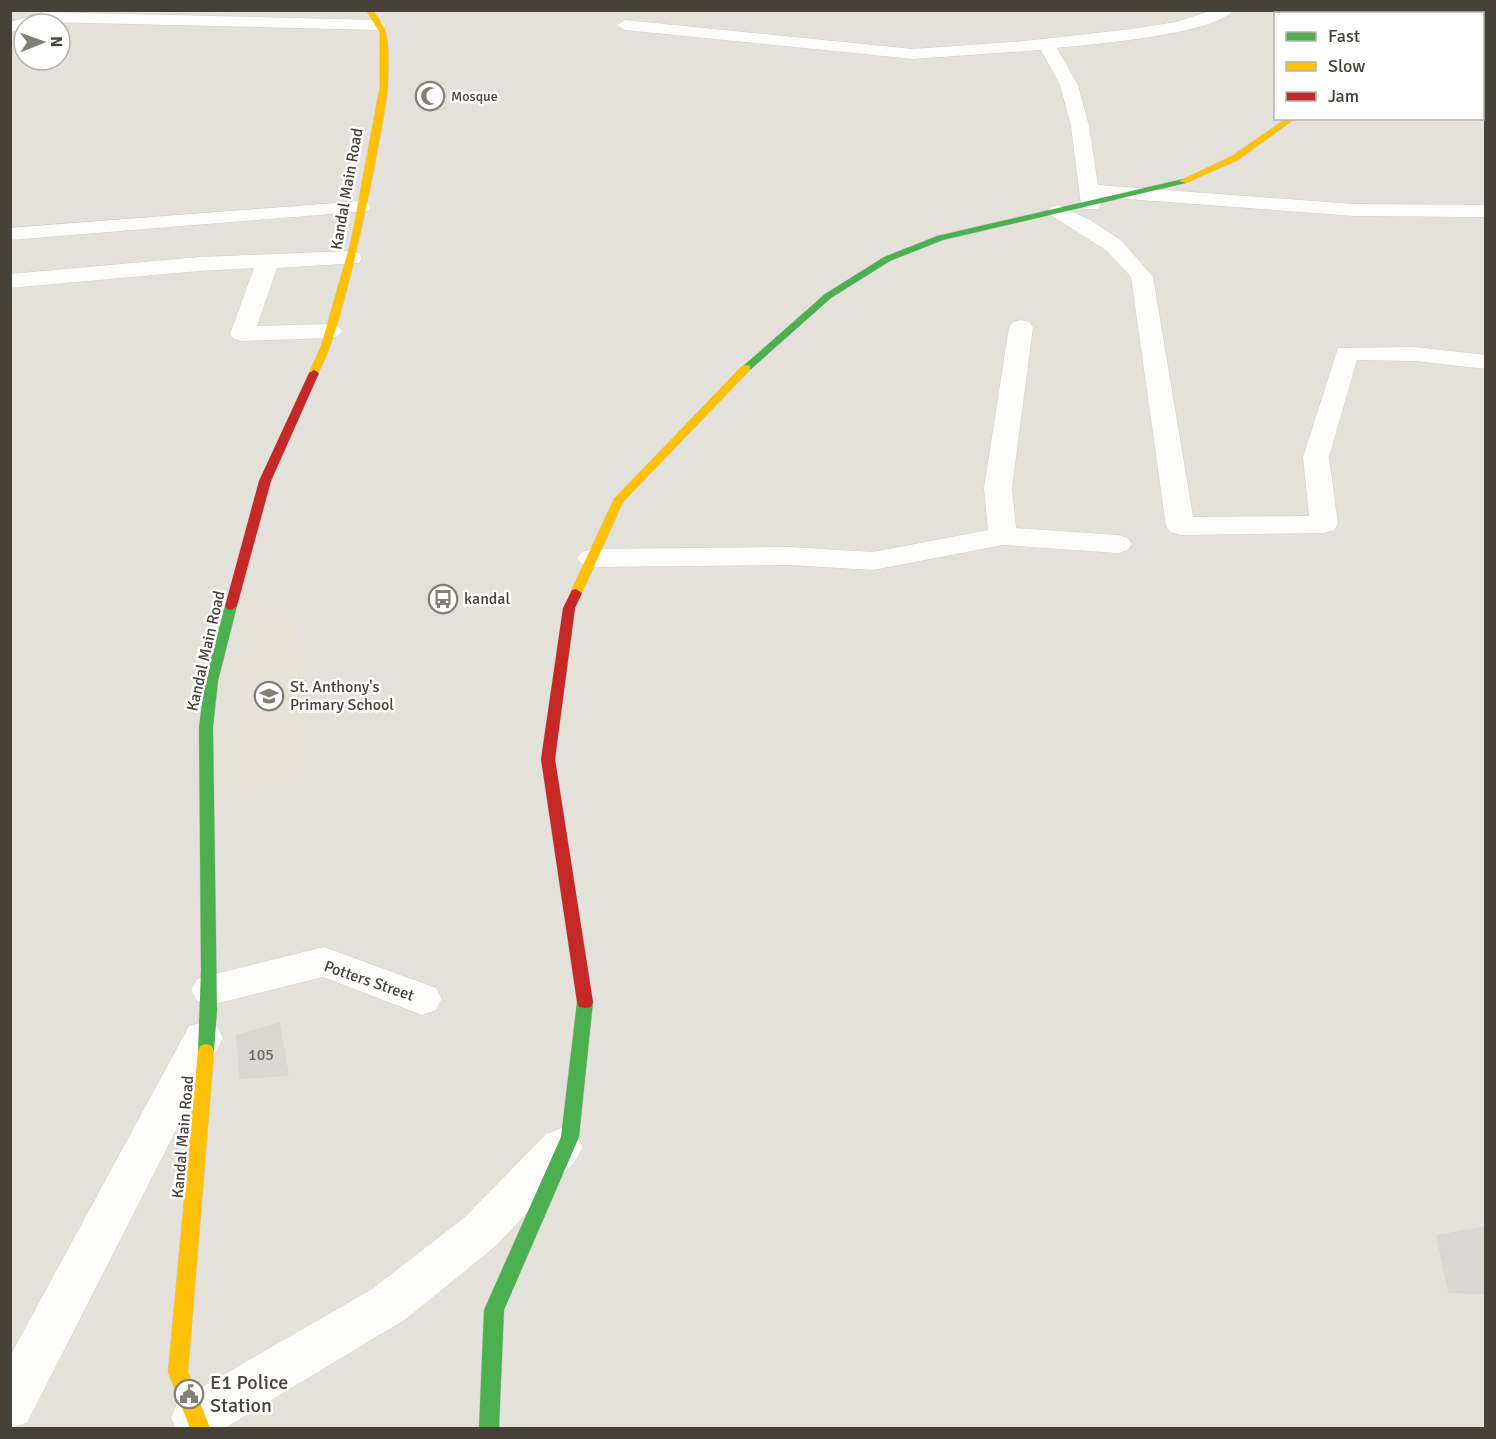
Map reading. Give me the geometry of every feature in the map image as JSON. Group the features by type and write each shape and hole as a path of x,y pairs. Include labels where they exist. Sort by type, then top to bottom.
{"street":[{"name":"Kandal Main Road","path":"198,1423 178,1372 211,1007 206,725 218,655 266,481 330,331 351,258 384,86 383,33 369,10"},
{"path":"638,10 626,25 913,54 947,54 1202,22 1223,15 1226,10"},
{"path":"10,27 44,18 378,25"},
{"path":"1046,43 1069,85 1080,126 1090,197"},
{"path":"1135,194 1184,182 1235,158 1290,120"},
{"path":"489,1428 494,1310 570,1137 585,1000 549,759 569,608 618,501 727,386 776,339 828,296 887,259 940,238 1058,211 1090,197 1135,194 1354,210 1485,211"},
{"path":"10,234 361,207"},
{"path":"1058,211 1114,243 1131,260 1142,277 1180,526 1324,524 1316,457 1347,353 1415,354 1485,362"},
{"path":"10,281 199,264 351,258"},
{"path":"268,261 242,334 330,331"},
{"path":"1003,536 998,488 1021,327"},
{"path":"592,558 790,556 873,561 1003,536 1118,544"},
{"name":"Potters Street","path":"211,1007 324,962 422,999"},
{"path":"10,1406 211,1007"},
{"path":"198,1423 389,1304 481,1231 570,1137"}],"shaded area":[{"path":"10,11 1485,11 1485,1428 11,1428"},
{"name":"St. Anthony's Primary School","path":"295,612 303,777 236,795 243,615"}],"building":[{"path":"279,1023 288,1075 240,1078 237,1036"},
{"path":"1485,1227 1485,1294 1449,1292 1437,1236"}],"traffic: fast":[{"path":"746,368 828,296 887,259 940,238 1183,181"},
{"path":"206,1051 209,970 206,727 212,681 231,606"},
{"path":"489,1428 494,1310 570,1137 585,1002"}],"traffic: slow":[{"path":"314,373 326,346 355,241 384,86 383,33 369,10"},
{"path":"1183,181 1235,158 1290,120"},
{"path":"576,593 618,501 746,368"},
{"path":"200,1428 178,1372 206,1051"}],"traffic: jam":[{"path":"231,606 265,481 314,373"},
{"path":"576,593 569,608 548,759 585,1002"}],"place":[{"name":"Mosque","path":"430,96"},
{"name":"kandal","path":"443,599"},
{"name":"St. Anthony's Primary School","path":"269,696"},
{"name":"E1 Police Station","path":"189,1394"}]}
